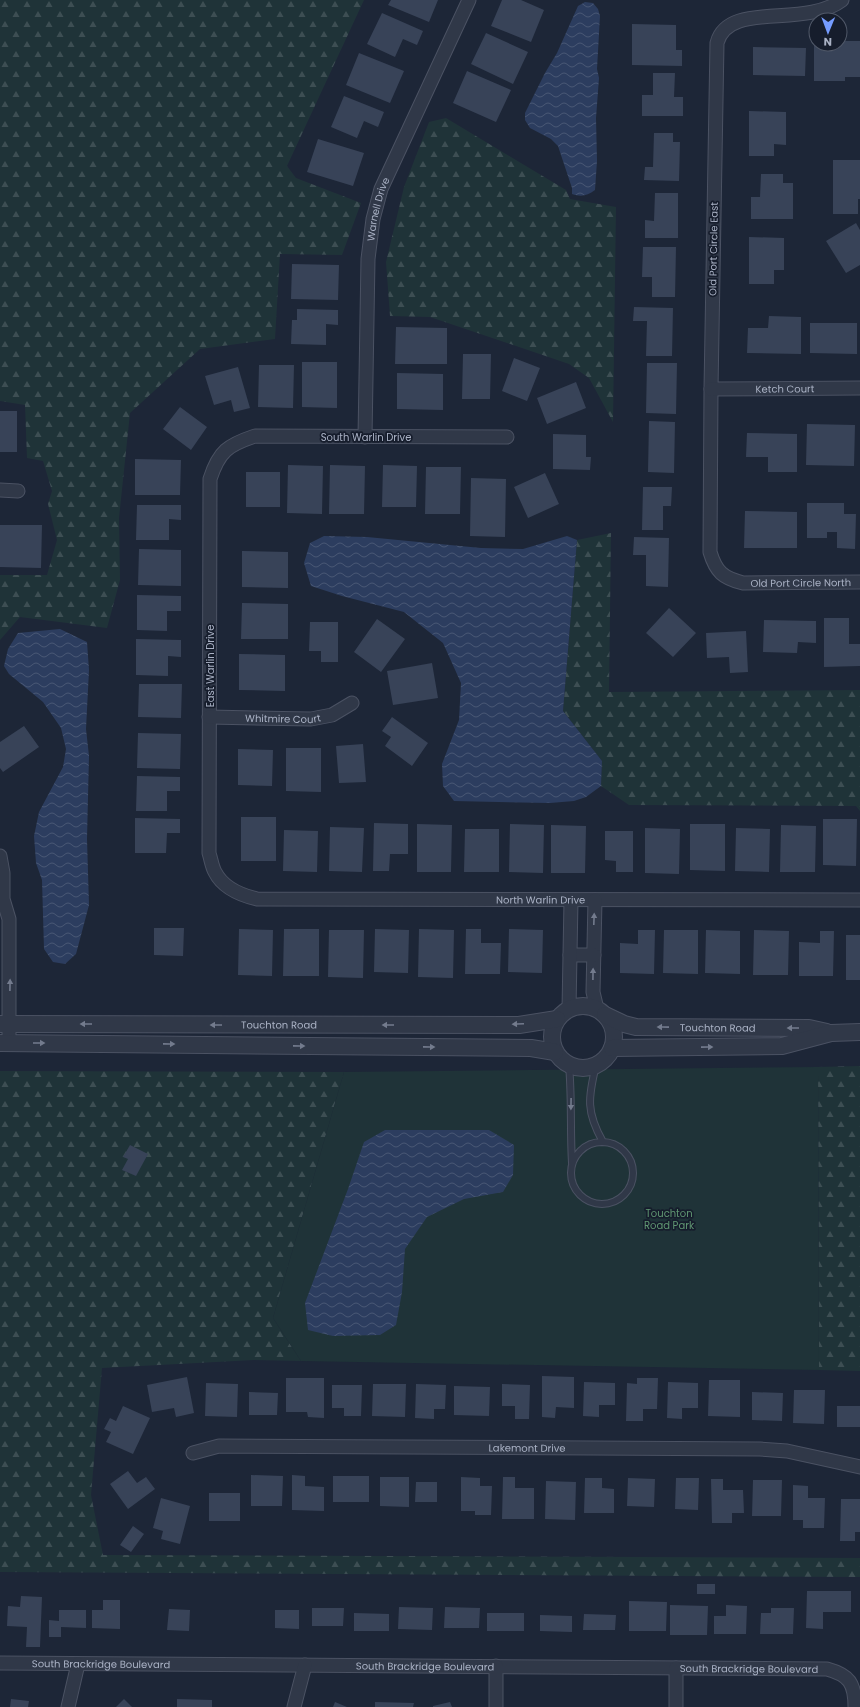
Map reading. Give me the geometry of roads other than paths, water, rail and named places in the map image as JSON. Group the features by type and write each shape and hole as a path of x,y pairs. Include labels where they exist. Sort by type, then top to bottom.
{"street":[{"name":"Warnell Drive","path":"365,437 368,259 373,219 382,189 470,0"},
{"name":"Old Port Circle East","path":"743,583 730,580 721,574 714,565 710,552 711,389 717,43 719,32 736,14 748,11 815,11 827,8 842,0"},
{"name":"Ketch Court","path":"711,389 860,388"},
{"name":"South Warlin Drive","path":"227,448 255,436 507,437"},
{"name":"East Warlin Drive","path":"224,884 214,872 209,853 210,479 215,463 227,448"},
{"path":"0,490 18,491"},
{"name":"Old Port Circle North","path":"743,583 860,582"},
{"name":"Whitmire Court","path":"210,717 311,719 332,715 352,703"},
{"path":"0,856 3,873 2,902 9,919 5,951 5,1043"},
{"name":"North Warlin Drive","path":"224,884 241,895 257,899 860,900"},
{"path":"571,900 569,1009 557,1019 552,1030 551,1041 555,1052 563,1061 570,1065 585,1068 596,1065 605,1058 612,1048 614,1040 610,1022 601,1012 593,992 595,900"},
{"path":"570,955 594,955"},
{"name":"Touchton Road","path":"569,1009 583,1006 601,1012 624,1024 636,1027 809,1028 831,1033"},
{"name":"Touchton Road","path":"5,1024 519,1025 557,1019"},
{"name":"Touchton Road","path":"612,1048 782,1046 831,1033 860,1032"},
{"name":"Touchton Road","path":"5,1043 531,1048 555,1052"},
{"name":"Lakemont Drive","path":"193,1453 219,1446 760,1449 787,1451 860,1467"},
{"name":"South Brackridge Boulevard","path":"0,1663 826,1669 838,1672 848,1677 854,1692 855,1707"},
{"path":"68,1707 78,1664"},
{"path":"294,1707 305,1665"},
{"path":"496,1666 496,1707"},
{"path":"676,1668 676,1707"}],"lane":[{"path":"570,1065 572,1088 571,1174 573,1184 578,1193 586,1200 596,1204 607,1204 617,1200 625,1194 631,1185 633,1175 632,1165 628,1156 622,1149 613,1144 603,1142 584,1148 577,1155 572,1164"},
{"path":"596,1065 590,1088 590,1109 593,1124 603,1142"}],"water":[{"path":"585,2 593,3 598,9 600,16 597,69 599,78 596,118 597,161 595,190 587,195 581,196 572,194 572,188 558,146 551,139 530,128 525,120 525,113 557,53 578,6"},
{"path":"324,536 367,537 481,548 523,549 567,536 577,540 563,711 602,761 601,786 586,797 574,801 550,803 454,801 443,786 442,764 459,720 461,683 443,643 404,612 342,596 311,586 304,563 310,543"},
{"path":"60,629 87,642 89,670 86,729 89,756 87,839 89,905 76,954 65,964 53,962 44,949 42,880 36,863 34,836 39,812 63,767 66,749 61,728 43,702 9,674 4,666 8,649 18,633"},
{"path":"385,1130 489,1130 514,1145 513,1175 503,1192 464,1199 427,1217 405,1249 402,1292 396,1325 380,1335 333,1336 308,1330 305,1303 364,1142"}],"park label":[{"name":"Touchton Road Park","path":"669,1218"}]}
